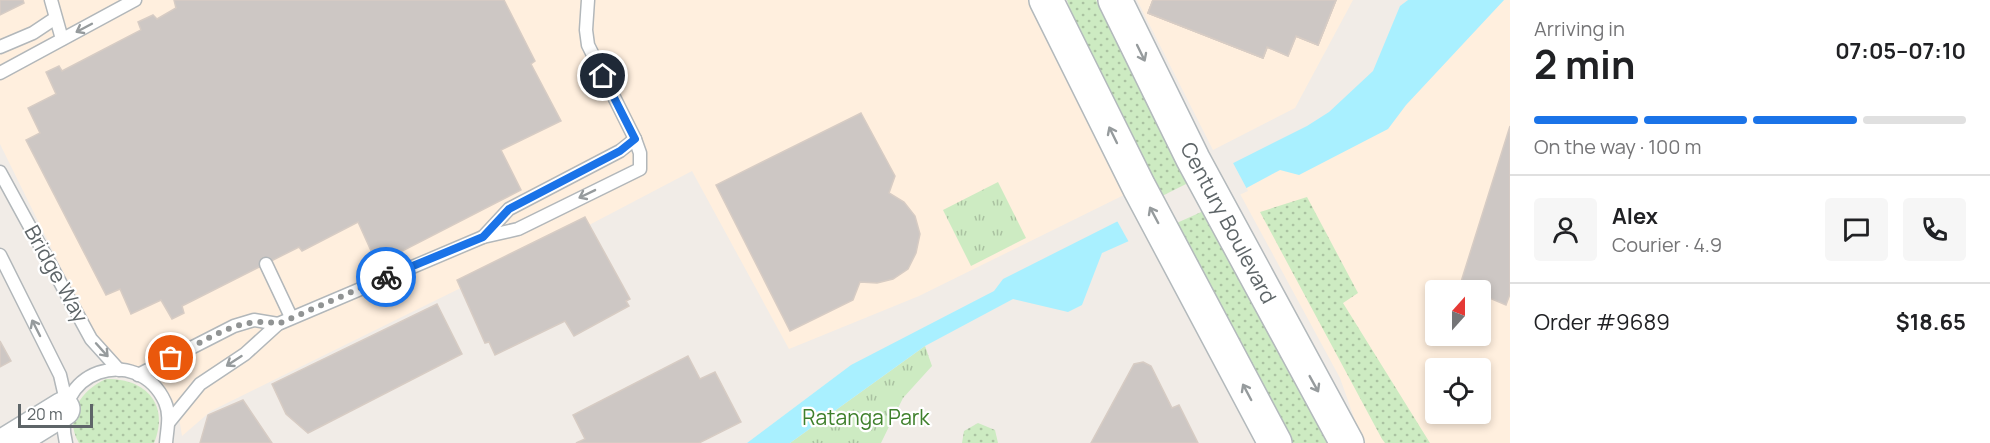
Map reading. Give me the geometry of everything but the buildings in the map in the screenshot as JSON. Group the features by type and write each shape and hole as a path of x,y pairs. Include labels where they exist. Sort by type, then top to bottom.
{"main road":[{"path":"1046,0 1139,188 1275,443"},
{"name":"Century Boulevard","path":"1115,0 1192,159 1347,443"},
{"path":"8,443 65,405"}],"lane":[{"path":"51,0 54,19 62,39"},
{"path":"0,73 135,0"},
{"path":"169,422 200,384 245,354 278,324 291,317 483,237 518,229 640,169 640,153 635,139 588,45 586,30 588,0"},
{"path":"0,47 33,33 54,19"},
{"path":"483,237 509,209 620,151 635,139"},
{"name":"Bridge Way","path":"0,172 91,339 119,370"},
{"name":"Bridge Way","path":"0,255 60,375 65,405 62,426 66,443"},
{"path":"266,264 291,317"},
{"path":"138,375 234,326 263,320 278,324"},
{"path":"65,405 75,387 87,377 102,371 119,370 138,375 154,386 165,402 169,422 165,442"}],"shaded area":[{"path":"0,0 1031,0 1128,193 919,296 789,349 692,171 591,224 211,411 182,436 178,411 166,390 147,375 124,367 102,351 0,144"},
{"path":"1137,0 1353,0 1295,108 1213,150"},
{"path":"1504,0 1510,0 1510,443 1363,443 1340,378 1239,192 1280,170 1388,129 1406,105"}],"green space":[{"path":"1067,0 1096,0 1210,222 1328,443 1285,443 1076,32"},
{"path":"998,182 1026,238 971,266 943,210"},
{"path":"1307,197 1358,293 1343,303 1430,443 1385,443 1382,439 1260,212"},
{"name":"Ratanga Park","path":"925,346 932,366 903,398 881,443 790,443"},
{"path":"106,379 132,383 151,396 159,416 154,443 79,443 73,423 77,405 89,390"},
{"path":"978,423 995,430 998,443 962,443 964,431"}],"water":[{"path":"1408,0 1504,0 1406,105 1388,129 1299,175 1280,170 1239,192 1102,253 1082,305 1068,312 1013,299 925,346 790,443 747,443 851,365 994,291 1003,279 1307,126 1329,112 1373,71 1400,6"}],"pier":[{"path":"1232,161 1248,191 1130,244 1116,219"}],"way so far":[{"path":"171,358 234,326 254,320 278,324 386,277"}],"route":[{"path":"386,277 483,237 509,209 620,151 635,139 603,76"}]}
